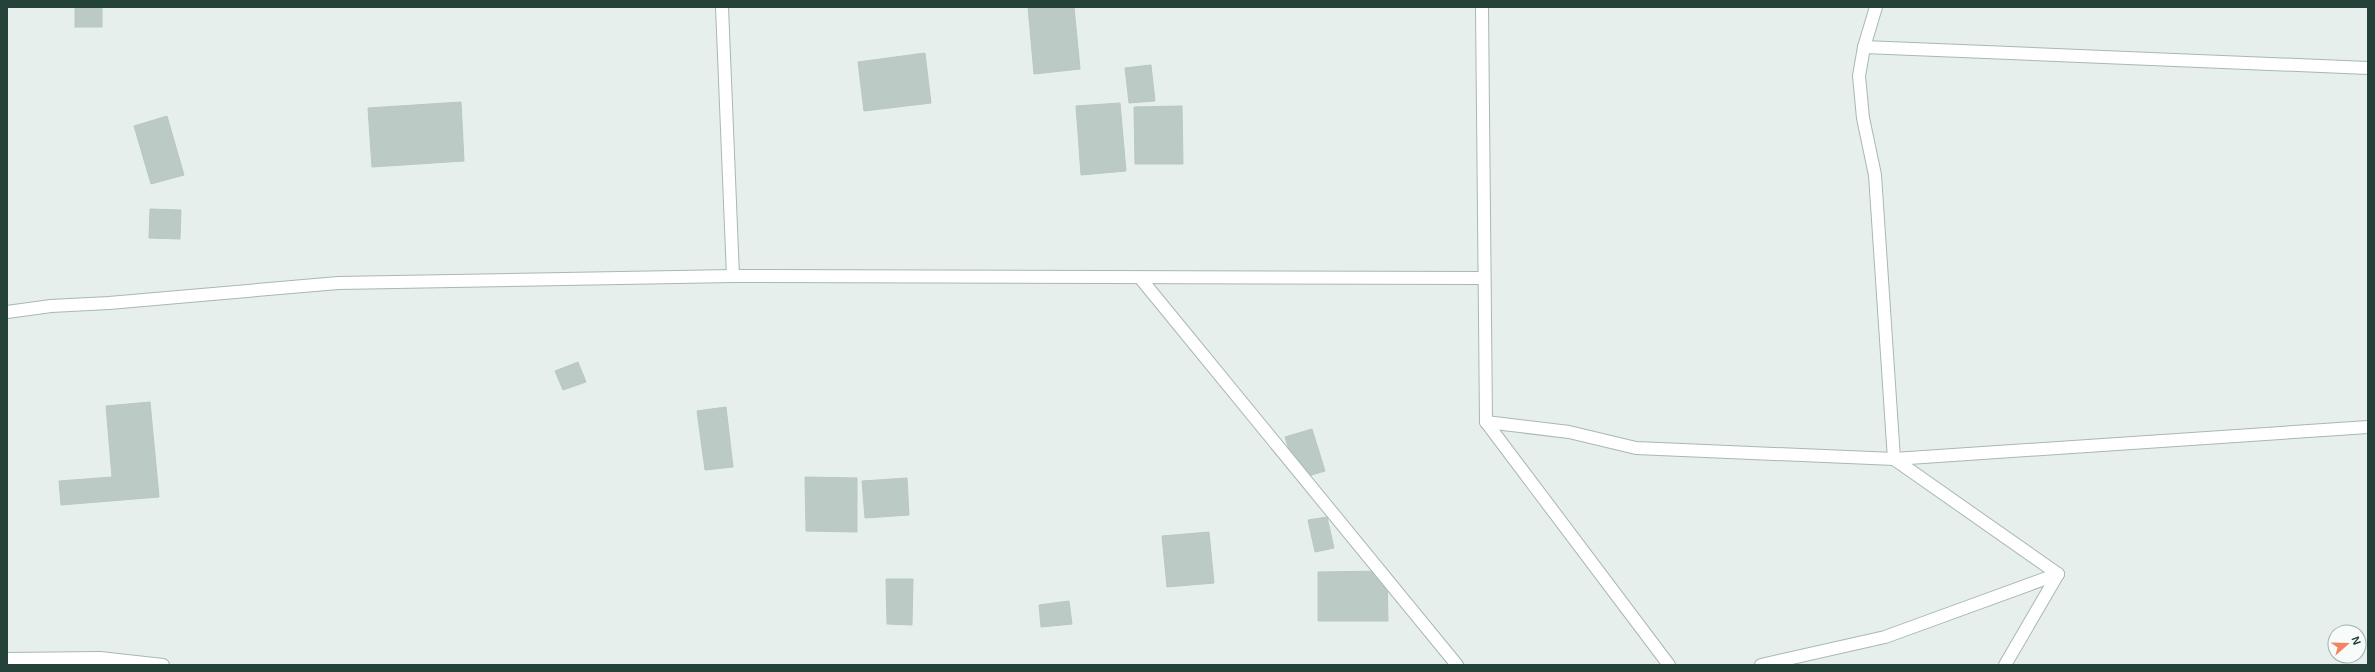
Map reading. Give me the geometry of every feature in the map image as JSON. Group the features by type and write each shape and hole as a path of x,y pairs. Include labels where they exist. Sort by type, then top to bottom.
{"street":[{"path":"722,7 733,276"},
{"path":"1482,7 1486,422 1669,665"},
{"path":"1876,7 1864,47 1859,76 1863,118 1875,175 1894,459"},
{"path":"1864,47 2368,68"},
{"path":"7,312 51,306 109,303 338,283 733,276 1141,279 1484,278"},
{"path":"1141,279 1457,665"},
{"path":"1486,422 1569,432 1636,448 1894,459 2368,426"},
{"path":"1894,459 2058,574"},
{"path":"1761,665 1885,637 2058,574"},
{"path":"2005,665 2058,574"},
{"path":"7,659 100,658 163,665"}],"building":[{"path":"75,7 102,7 102,27 75,27"},
{"path":"1028,7 1074,7 1080,69 1034,74"},
{"path":"925,53 931,103 864,111 858,62"},
{"path":"1151,65 1155,101 1129,103 1125,68"},
{"path":"461,102 464,161 372,167 368,108"},
{"path":"1120,103 1126,171 1081,175 1076,106"},
{"path":"1182,106 1183,164 1135,164 1134,107"},
{"path":"167,116 184,175 151,184 134,126"},
{"path":"150,209 181,210 180,239 149,238"},
{"path":"578,362 586,382 563,390 555,371"},
{"path":"150,402 159,497 61,505 59,481 112,477 106,406"},
{"path":"726,407 733,467 705,470 697,411"},
{"path":"1312,429 1325,471 1298,479 1285,437"},
{"path":"805,477 857,478 857,532 806,531"},
{"path":"907,478 909,515 865,518 862,481"},
{"path":"1327,517 1334,548 1315,552 1308,520"},
{"path":"1209,532 1214,583 1167,587 1162,536"},
{"path":"1387,571 1388,621 1318,621 1318,572"},
{"path":"886,579 913,579 912,625 887,624"},
{"path":"1069,601 1072,624 1041,627 1039,605"}]}
